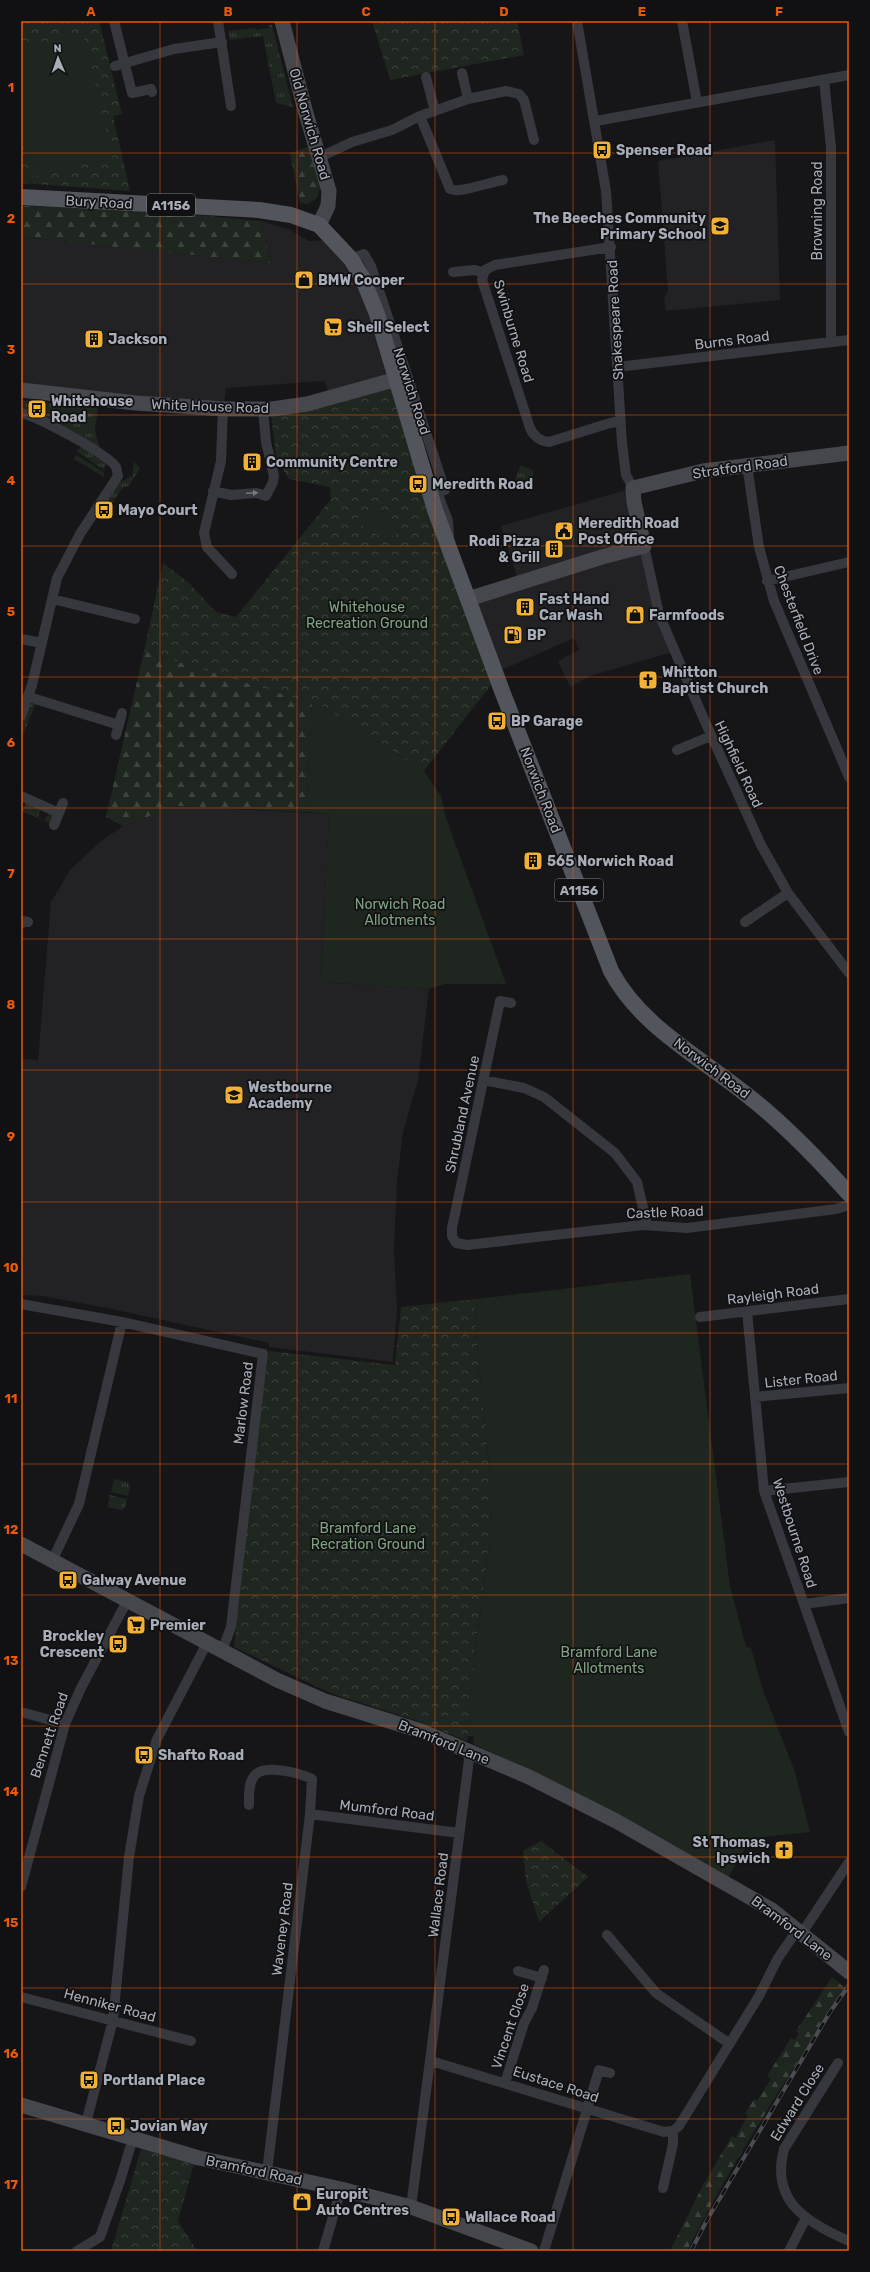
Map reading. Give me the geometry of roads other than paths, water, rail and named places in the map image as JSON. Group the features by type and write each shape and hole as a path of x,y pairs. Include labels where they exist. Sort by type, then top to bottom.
{"main road":[{"name":"Bury Road","path":"21,197 259,210 291,215 319,225"},
{"name":"Norwich Road","path":"319,225 351,259 362,277 374,306 425,470 434,494 435,510 482,640 497,672 602,952 618,984 637,1008 652,1022 746,1094 782,1124 849,1194"}],"street":[{"path":"114,21 120,65 132,93 151,89 152,92"},
{"path":"218,21 231,106"},
{"name":"Old Norwich Road","path":"282,21 318,158 330,196 328,206 319,225"},
{"name":"Shakespeare Road","path":"577,21 596,120 606,191 611,247 620,421 626,475 633,488 634,502 644,546"},
{"path":"682,21 698,102"},
{"path":"120,65 174,49 222,42"},
{"path":"462,73 468,98"},
{"path":"596,120 849,75"},
{"path":"426,77 435,111"},
{"name":"Browning Road","path":"824,80 831,147 830,342"},
{"path":"318,158 352,142 400,127 420,116 468,98 506,91 519,94 526,105 534,140"},
{"path":"420,116 450,189 461,192 478,185 503,180"},
{"name":"Swinburne Road","path":"611,247 494,265 484,273 483,284 530,428 534,436 540,440 549,442 620,421"},
{"name":"Norwich Road","path":"351,259 364,254 371,266 445,490 434,494 448,521 450,549"},
{"path":"453,272 475,270 484,273"},
{"name":"Burns Road","path":"618,367 849,340"},
{"name":"White House Road","path":"21,390 136,403 223,409 263,409 307,404 396,379"},
{"path":"223,409 222,450 205,520 204,540 209,549 232,574"},
{"path":"213,491 231,495 257,493 266,496 274,476 266,442 263,409"},
{"path":"21,413 35,416 54,426 112,463 117,472 116,481 80,534 61,568 52,599 29,697 21,716"},
{"name":"Stratford Road","path":"633,488 682,475 747,465 849,453"},
{"name":"Chesterfield Drive","path":"747,465 755,527 767,581 787,635 849,777"},
{"path":"468,599 608,555 644,546"},
{"name":"Highfield Road","path":"644,546 659,614 711,736 761,845 788,893 848,970"},
{"path":"767,581 849,562"},
{"path":"52,599 135,619"},
{"path":"21,639 42,643"},
{"path":"29,697 119,725"},
{"path":"116,735 122,714"},
{"path":"677,750 711,736"},
{"path":"21,796 59,813"},
{"path":"54,825 63,803"},
{"path":"745,922 788,893"},
{"name":"Shrubland Avenue","path":"456,1243 452,1236 452,1228 500,1001 511,1003"},
{"path":"483,1080 524,1088 544,1097 615,1153 637,1182 647,1224"},
{"name":"Castle Road","path":"456,1243 467,1245 647,1224 682,1228 836,1209 849,1205"},
{"name":"Rayleigh Road","path":"700,1317 849,1299"},
{"name":"Marlow Road","path":"21,1304 122,1322 263,1354 231,1627 222,1651"},
{"name":"Westbourne Road","path":"746,1311 764,1491 849,1732"},
{"path":"52,1561 79,1504 122,1322"},
{"name":"Lister Road","path":"755,1397 849,1388"},
{"path":"764,1491 849,1482"},
{"name":"Bramford Lane","path":"21,1544 277,1680 325,1701 421,1731 529,1777 642,1835 749,1895 800,1931 849,1972"},
{"path":"804,1604 849,1598"},
{"name":"Bennett Road","path":"21,1887 65,1724 81,1688 127,1601"},
{"path":"86,2124 113,2020 130,1851 139,1796 157,1739 207,1643"},
{"path":"21,1712 65,1724"},
{"name":"Wallace Road","path":"411,2207 470,1752"},
{"name":"Waveney Road","path":"249,1805 250,1784 255,1775 266,1770 300,1773 312,1779 310,1814 267,2172"},
{"name":"Mumford Road","path":"310,1814 459,1833"},
{"path":"663,2188 673,2144 673,2131 679,2126 730,2044 759,1996 778,1958 800,1931 849,1862"},
{"path":"607,1936 656,1993 730,2044"},
{"name":"Vincent Close","path":"505,2083 524,2023 532,2008 543,1974 518,1971"},
{"name":"Henniker Road","path":"21,1997 192,2041"},
{"name":"Eustace Road","path":"431,2061 664,2132 673,2131"},
{"name":"Edward Close","path":"838,2063 791,2135 784,2149 780,2164 780,2178 785,2194 806,2218 824,2231 849,2242"},
{"path":"544,2251 599,2070 610,2073"},
{"name":"Bramford Road","path":"21,2106 199,2158 341,2189 411,2207 531,2251"},
{"path":"77,2251 100,2237 120,2181 133,2138"},
{"path":"323,2251 341,2189"},
{"path":"789,2251 806,2218"}],"railway":[{"path":"691,2251 707,2220 830,2012 849,1985"}],"place":[{"name":"Spenser Road","path":"602,150"},
{"name":"The Beeches Community Primary School","path":"720,226"},
{"name":"BMW Cooper","path":"304,280"},
{"name":"Shell Select","path":"333,327"},
{"name":"Jackson","path":"94,339"},
{"name":"Whitehouse Road","path":"37,409"},
{"name":"Community Centre","path":"252,462"},
{"name":"Meredith Road","path":"418,484"},
{"name":"Mayo Court","path":"104,510"},
{"name":"Meredith Road Post Office","path":"564,531"},
{"name":"Rodi Pizza & Grill","path":"554,549"},
{"name":"Fast Hand Car Wash","path":"525,607"},
{"name":"Farmfoods","path":"635,615"},
{"name":"BP","path":"513,635"},
{"name":"Whitton Baptist Church","path":"648,680"},
{"name":"BP Garage","path":"497,721"},
{"name":"565 Norwich Road","path":"533,861"},
{"name":"Westbourne Academy","path":"234,1095"},
{"name":"Galway Avenue","path":"68,1580"},
{"name":"Premier","path":"136,1625"},
{"name":"Brockley Crescent","path":"118,1644"},
{"name":"Shafto Road","path":"144,1755"},
{"name":"St Thomas, Ipswich","path":"784,1850"},
{"name":"Portland Place","path":"89,2080"},
{"name":"Jovian Way","path":"116,2126"},
{"name":"Europit Auto Centres","path":"302,2202"},
{"name":"Wallace Road","path":"451,2217"}],"park label":[{"name":"Whitehouse Recreation Ground","path":"367,616"},
{"name":"Norwich Road Allotments","path":"400,912"},
{"name":"Bramford Lane Recration Ground","path":"368,1536"},
{"name":"Bramford Lane Allotments","path":"609,1660"}]}
